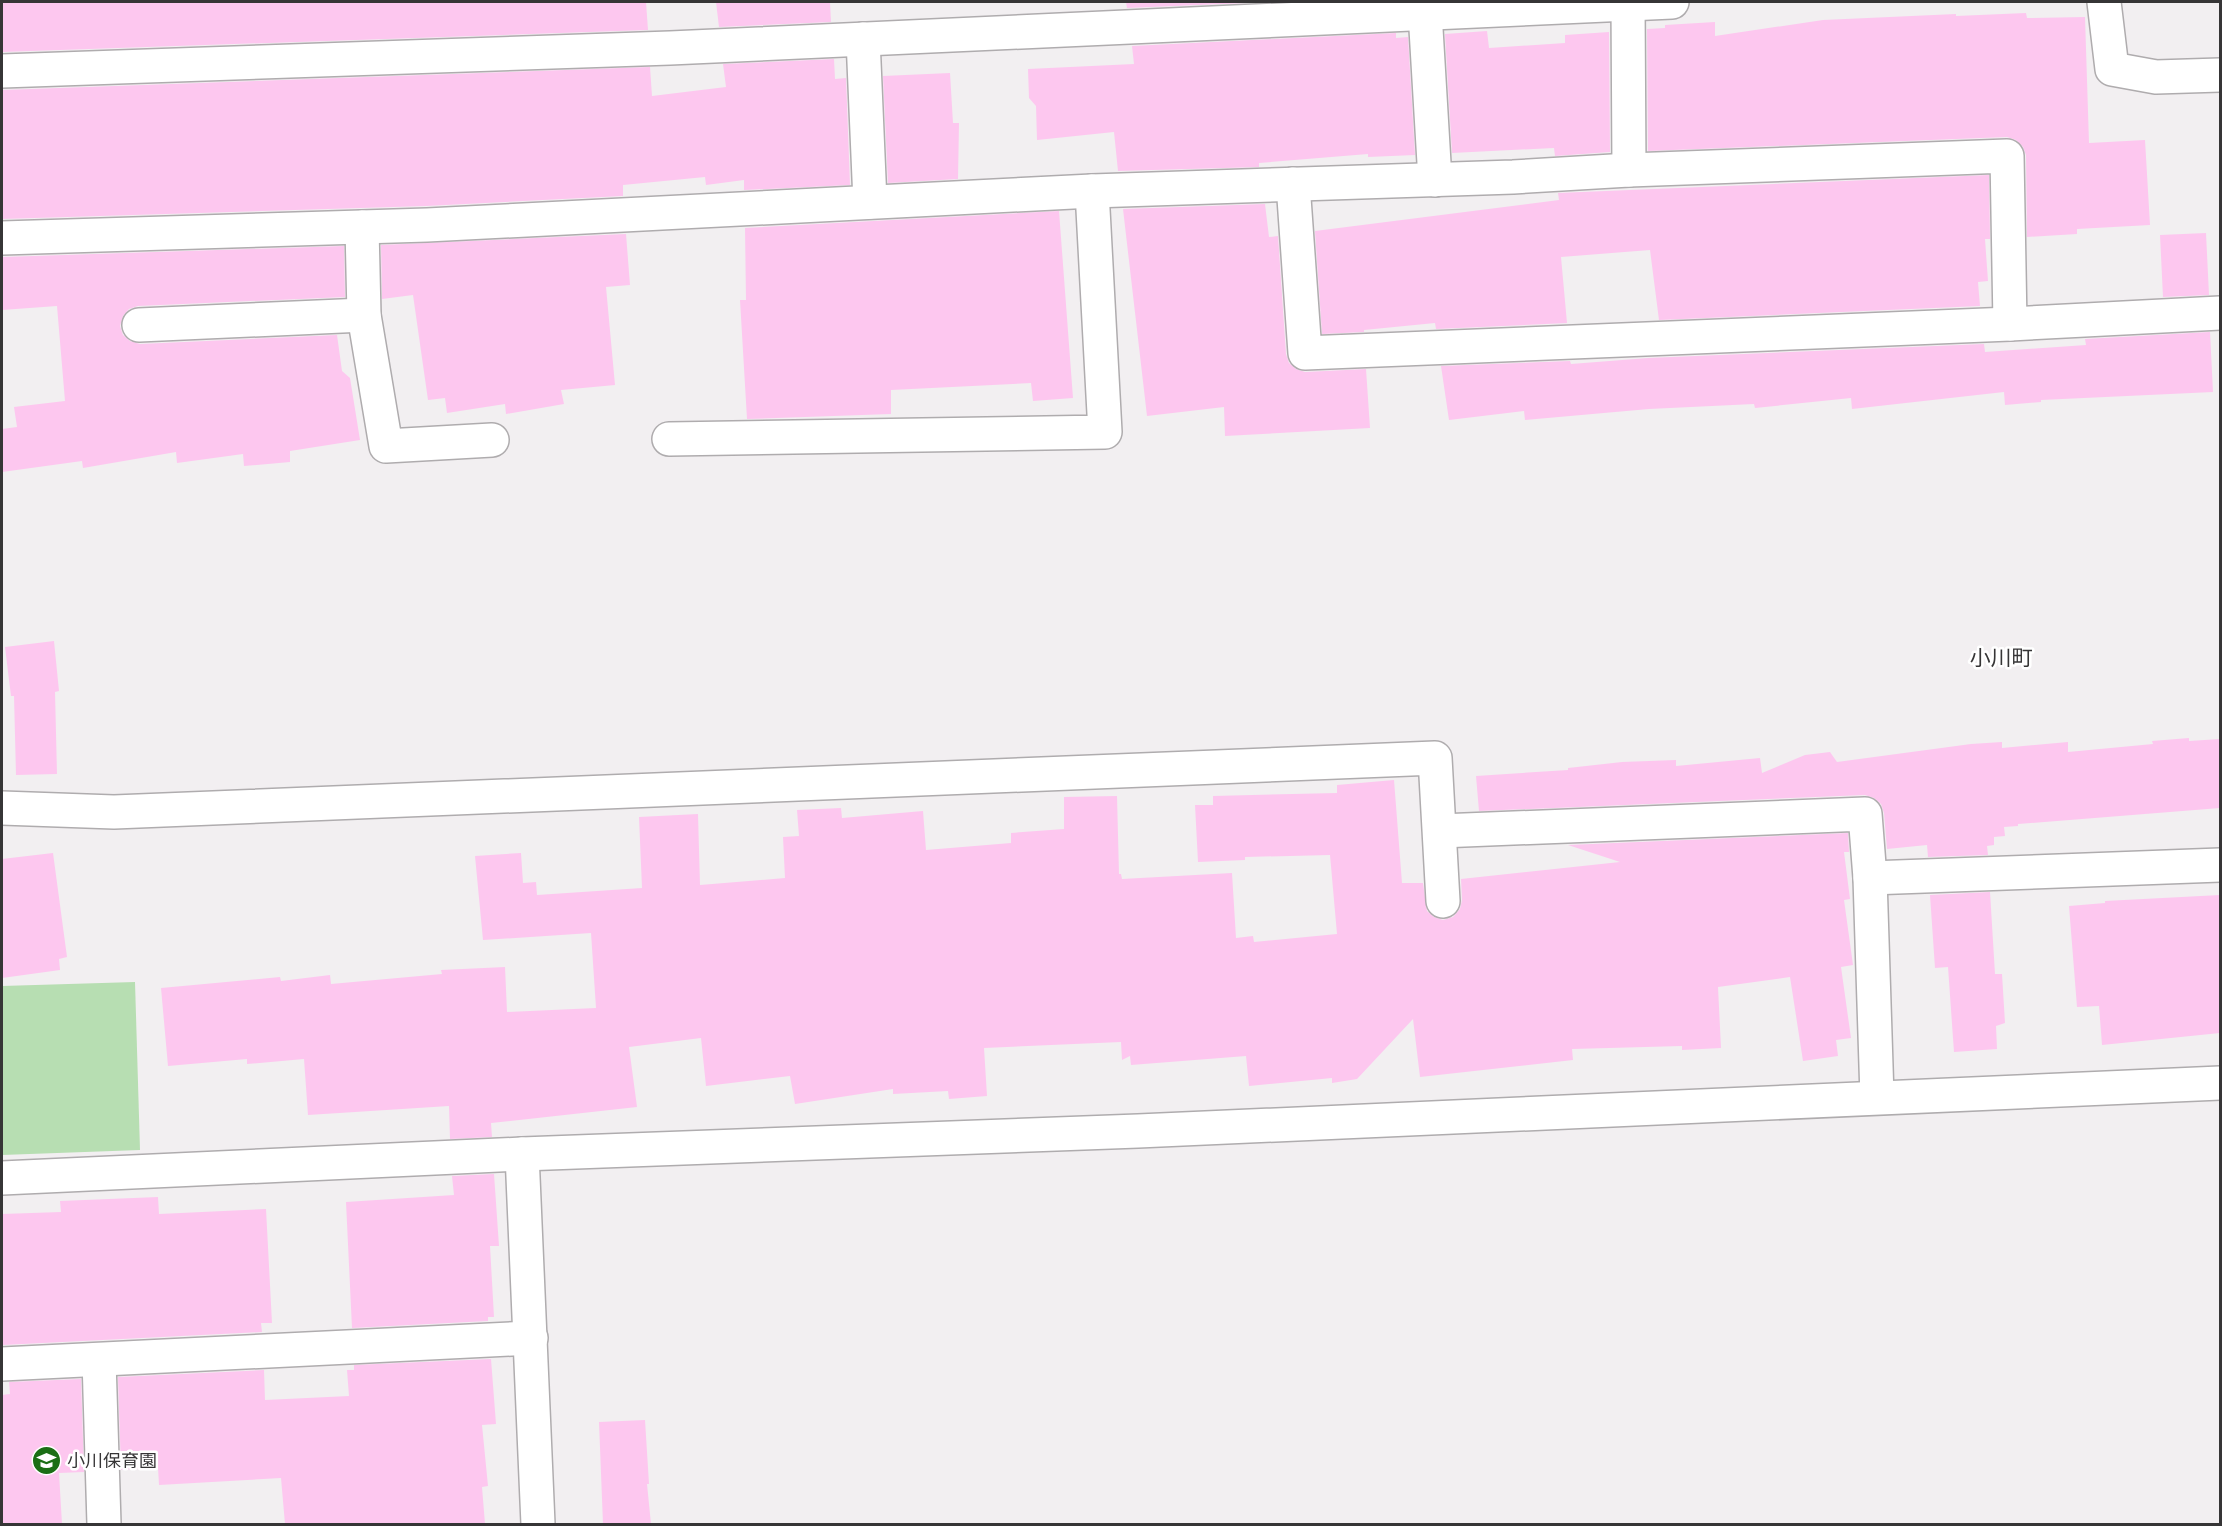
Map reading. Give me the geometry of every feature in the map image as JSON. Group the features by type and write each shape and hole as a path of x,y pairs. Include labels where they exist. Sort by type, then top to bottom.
{"street":[{"path":"2,71 670,48 1672,2"},
{"path":"2104,2 2112,69 2156,76 2220,75"},
{"path":"1628,3 1629,170"},
{"path":"1425,12 1435,180"},
{"path":"863,39 870,202"},
{"path":"2,238 362,227 1092,191 1435,180 1629,170 2007,156 2010,324"},
{"path":"1293,184 1305,353 2010,324 2220,313"},
{"path":"669,439 1105,432 1092,191"},
{"path":"362,227 364,315 386,446 492,440"},
{"path":"139,325 364,315"},
{"path":"2,808 114,812 1435,758 1443,901"},
{"path":"1440,831 1865,814 1870,878 1877,1097"},
{"path":"1870,878 2220,865"},
{"path":"2,1178 2220,1083"},
{"path":"522,1154 538,1524"},
{"path":"2,1364 531,1338"},
{"path":"99,1360 104,1524"}],"green space":[{"path":"135,982 140,1150 2,1155 2,986"}],"building":[{"path":"2,2 646,2 648,30 2,52"},
{"path":"716,2 830,2 831,22 719,27"},
{"path":"1126,2 1247,2 1247,3 1127,8"},
{"path":"2026,13 2027,18 2085,17 2089,143 2145,140 2150,225 2077,229 2077,234 2027,237 2026,155 2023,147 2016,140 2007,137 1648,151 1647,29 1665,28 1665,25 1715,22 1715,36 1823,20"},
{"path":"1487,31 1489,48 1565,43 1565,35 1609,32 1610,152 1555,156 1554,148 1452,153 1445,34"},
{"path":"1396,33 1396,38 1408,37 1415,155 1368,157 1368,154 1259,163 1259,167 1118,171 1114,132 1037,140 1036,106 1029,98 1028,69 1134,64 1132,46"},
{"path":"834,59 835,79 846,78 850,185 744,190 744,180 706,185 705,177 623,185 623,196 426,206 2,219 2,90 650,67 652,96 726,87 723,64"},
{"path":"950,73 953,123 959,123 958,179 888,183 883,76"},
{"path":"1989,175 1990,239 1985,239 1988,281 1978,282 1980,306 1659,320 1650,250 1561,257 1567,323 1436,329 1435,323 1364,330 1364,332 1322,334 1315,231 1559,200 1558,193"},
{"path":"1265,204 1269,237 1278,236 1286,354 1289,363 1305,372 1366,369 1370,428 1225,436 1224,407 1147,416 1123,209"},
{"path":"1059,211 1073,398 1033,401 1031,383 891,390 891,414 747,419 740,300 746,300 745,228"},
{"path":"2206,233 2209,295 2163,297 2160,235"},
{"path":"626,234 630,285 606,287 615,385 561,390 564,404 506,414 505,404 447,413 445,398 428,400 413,295 382,299 381,245"},
{"path":"344,246 345,297 138,306 129,309 123,316 120,326 123,335 130,341 140,344 337,335 342,371 350,378 360,440 290,451 290,462 244,466 243,454 177,463 176,452 83,468 82,461 2,472 2,429 17,427 14,407 65,401 57,306 2,310 2,257"},
{"path":"2210,332 2213,392 2041,400 2041,402 2005,405 2004,392 1852,409 1851,398 1755,408 1754,404 1649,409 1525,420 1524,411 1449,420 1441,366 1570,361 1571,364 1648,358 1984,344 1985,352 2086,345 2085,339"},
{"path":"54,641 59,691 55,692 57,774 16,775 14,696 11,696 5,647"},
{"path":"2189,738 2189,741 2220,739 2220,808 2018,824 2018,826 2004,827 2005,836 1994,837 1994,845 1987,846 1988,855 1928,857 1927,845 1887,849 1881,804 1865,795 1479,811 1476,776 1568,770 1568,768 1622,762 1676,760 1676,766 1760,758 1762,773 1805,755 1830,752 1837,762 1971,744 2002,742 2002,748 2068,742 2068,752 2153,744 2152,741"},
{"path":"1394,780 1402,883 1423,883 1427,911 1443,920 1453,917 1460,909 1461,879 1620,862 1568,845 1848,833 1849,852 1844,852 1850,899 1844,900 1853,965 1841,967 1851,1038 1836,1040 1838,1056 1803,1061 1790,977 1718,987 1721,1048 1682,1050 1682,1046 1572,1049 1573,1060 1420,1077 1413,1019 1357,1079 1332,1083 1332,1078 1249,1086 1246,1056 1131,1065 1130,1056 1122,1060 1121,1042 984,1048 987,1096 949,1099 948,1091 893,1094 893,1089 795,1104 790,1076 706,1086 701,1038 629,1047 637,1107 491,1123 492,1137 450,1139 449,1106 308,1115 304,1059 247,1064 247,1059 168,1066 161,988 280,977 281,981 330,975 331,984 442,974 441,970 505,967 507,1012 596,1008 591,933 483,940 475,856 521,853 523,883 536,882 537,895 642,888 639,817 698,814 700,885 785,878 783,837 799,836 797,810 841,808 842,818 923,811 926,850 1011,843 1011,833 1064,829 1064,797 1117,796 1119,874 1122,879 1232,873 1236,938 1253,936 1254,942 1337,934 1330,855 1245,857 1245,860 1198,862 1195,805 1213,805 1213,796 1337,793 1337,785"},
{"path":"53,853 67,957 59,959 60,970 2,978 2,859"},
{"path":"1990,892 1995,974 2002,974 2005,1023 1996,1026 1997,1049 1954,1052 1948,967 1935,968 1930,895"},
{"path":"2220,895 2220,1033 2102,1045 2099,1006 2077,1007 2069,906 2105,903 2105,901"},
{"path":"494,1174 499,1246 490,1246 494,1317 488,1317 488,1321 352,1328 346,1202 454,1195 452,1176"},
{"path":"158,1197 159,1214 266,1209 272,1323 261,1323 262,1332 3,1345 2,1214 61,1212 60,1201"},
{"path":"491,1359 496,1424 482,1425 488,1486 482,1487 485,1524 285,1524 281,1478 159,1485 158,1467 121,1470 118,1377 264,1370 265,1400 349,1396 347,1370 354,1370 354,1365"},
{"name":"小川保育園","path":"81,1379 84,1472 59,1473 62,1524 2,1524 2,1395 10,1394 9,1382"},
{"path":"645,1420 651,1524 603,1524 599,1422"}],"place":[{"name":"小川保育園","path":"46,1460"}],"district":[{"name":"小川町","path":"2001,657"}]}
